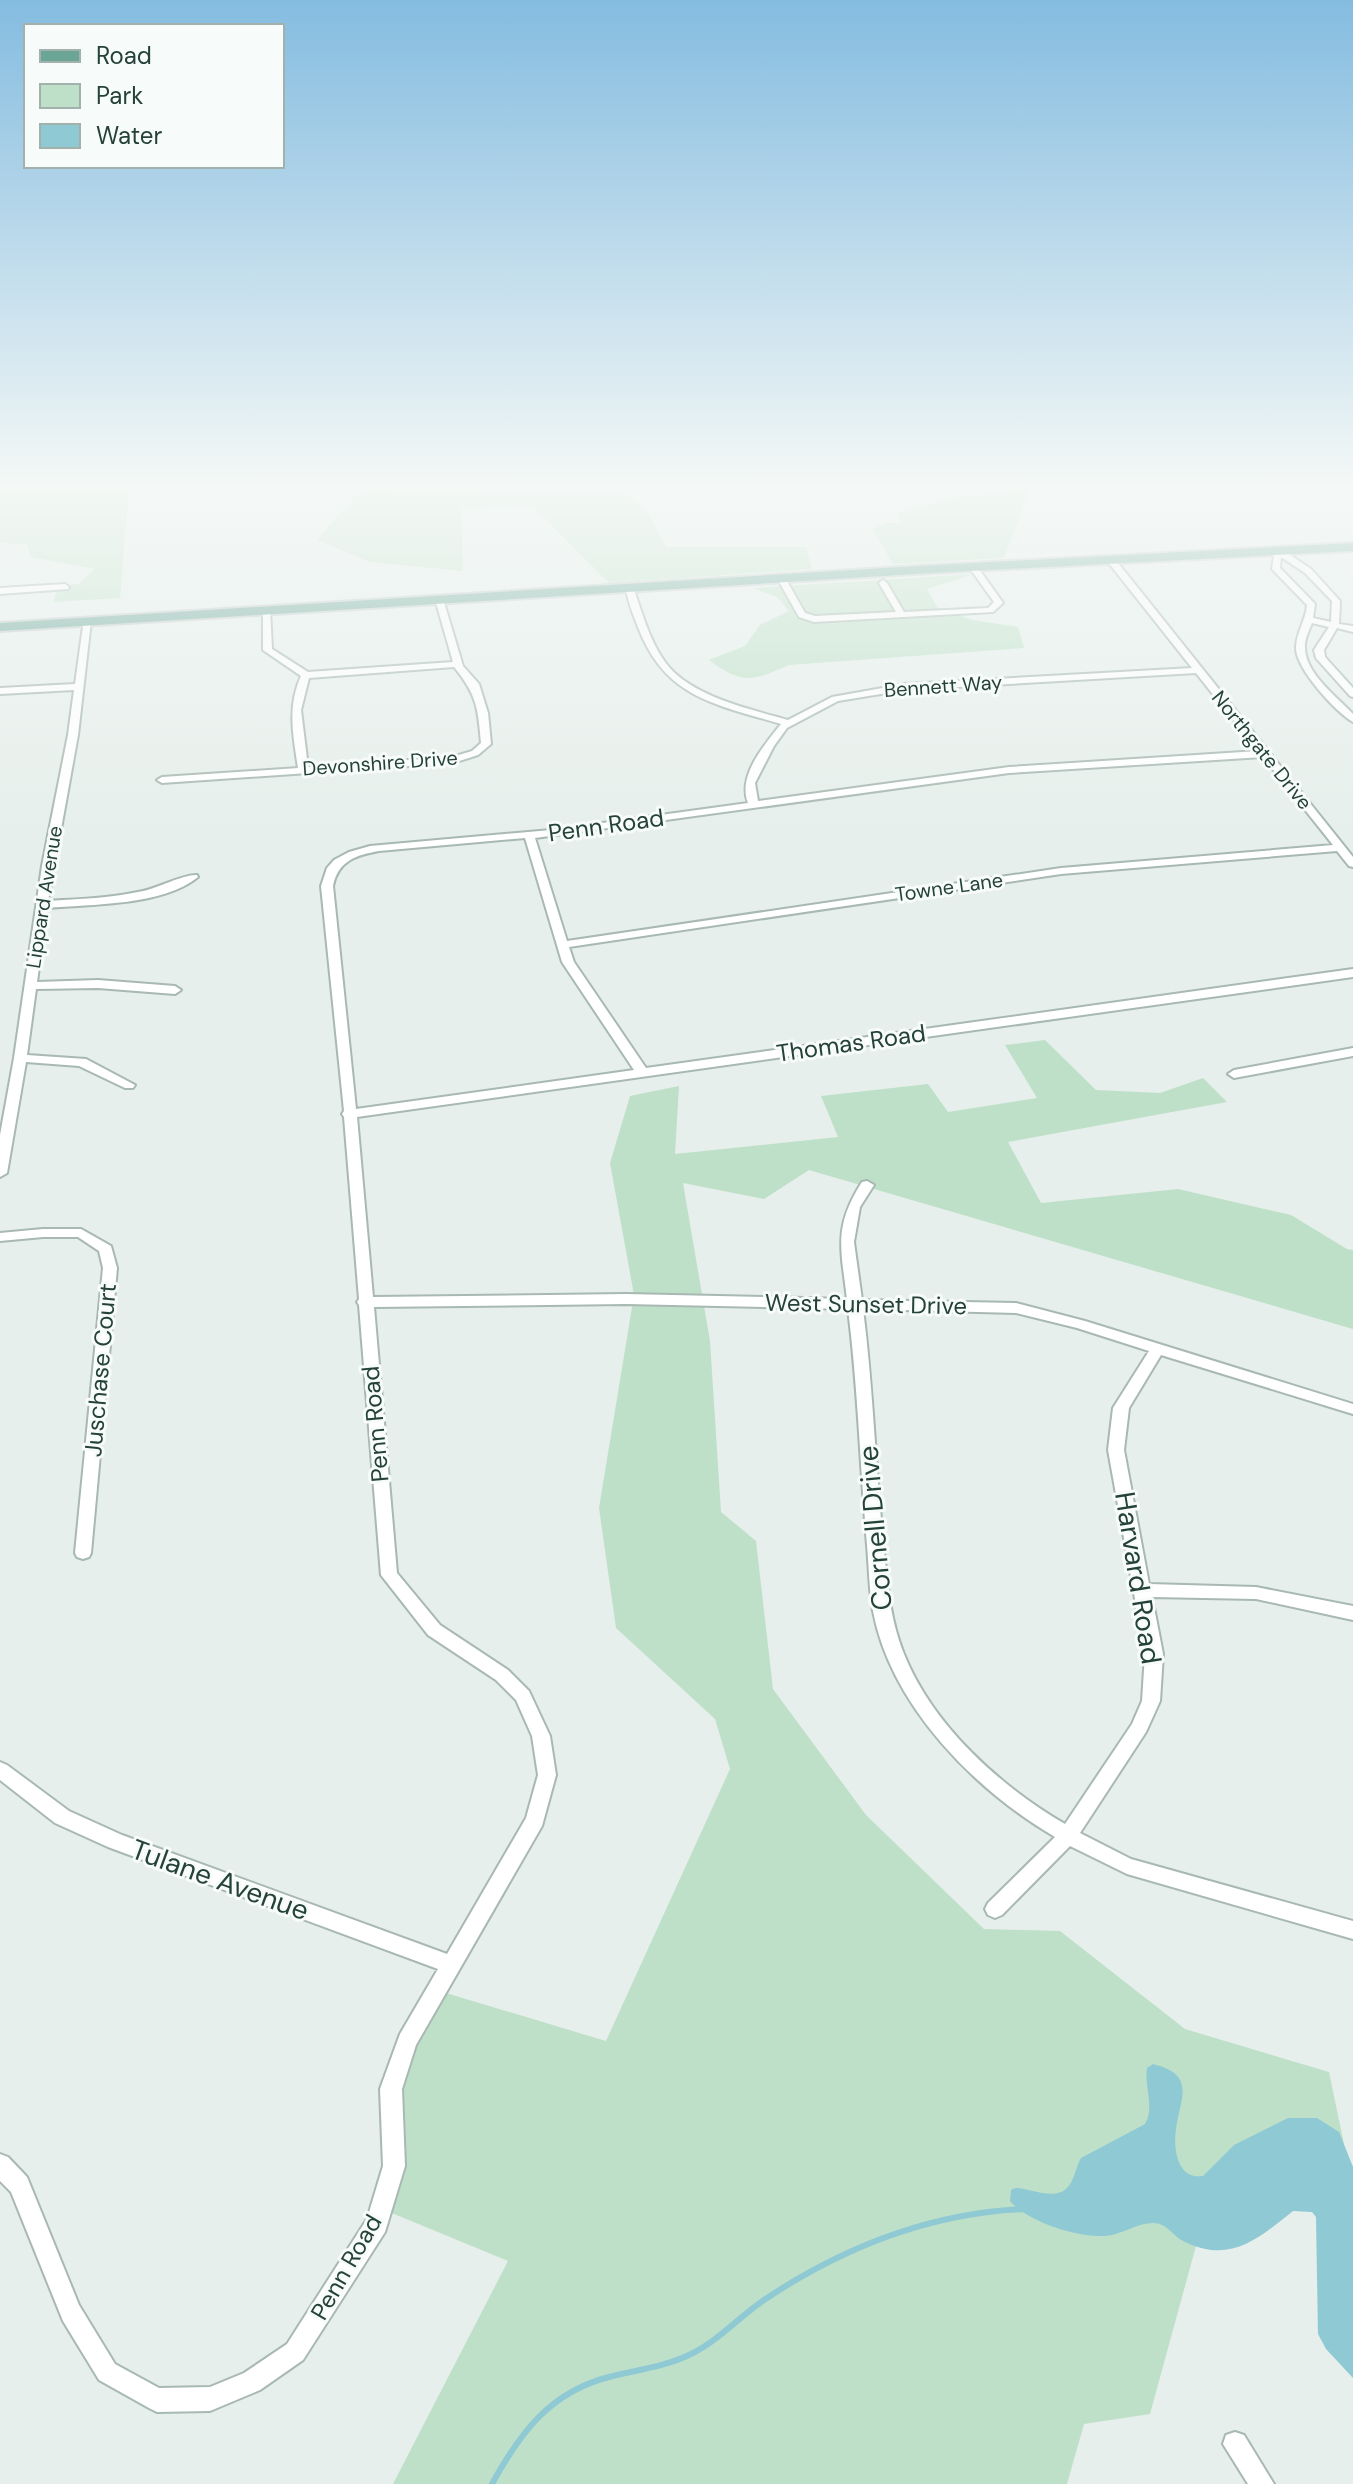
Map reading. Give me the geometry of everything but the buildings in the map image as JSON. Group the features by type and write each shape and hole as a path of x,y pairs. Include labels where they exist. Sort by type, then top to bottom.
{"main road":[{"path":"0,627 346,605"}],"street":[{"name":"Devonshire Drive","path":"162,780 453,760 475,753 486,744 487,736 474,684 458,664 441,605"},
{"path":"635,605 668,672 707,696 788,723"},
{"path":"796,605 802,615 814,619 990,610 998,605"},
{"path":"896,605 902,615"},
{"name":"Northgate Drive","path":"1147,605 1353,864"},
{"path":"1309,605 1310,620 1300,644 1302,663 1353,719"},
{"path":"1336,605 1335,625 1321,643 1321,658 1353,694"},
{"path":"266,610 268,650 306,675 458,664"},
{"path":"1310,620 1353,629"},
{"name":"Lippard Avenue","path":"0,1173 73,735 87,621"},
{"name":"Bennett Way","path":"754,805 750,783 769,746 788,723 835,699 877,690 1198,670"},
{"path":"303,769 294,703 297,687 306,675"},
{"path":"0,691 78,687"},
{"name":"Penn Road","path":"0,2165 19,2185 71,2313 107,2372 157,2400 210,2399 252,2382 295,2352 377,2224 394,2166 391,2089 407,2041 535,1820 547,1775 541,1736 523,1696 502,1675 434,1630 389,1575 329,874 340,859 361,851 529,835 1009,770 1265,754"},
{"path":"529,835 568,962 642,1072"},
{"name":"Towne Lane","path":"561,945 1061,871 1340,848"},
{"path":"43,905 141,896 167,891 193,877"},
{"name":"Thomas Road","path":"348,1114 1353,973"},
{"path":"29,986 98,984 175,990"},
{"path":"1234,1074 1353,1052"},
{"path":"20,1058 82,1062 129,1085"},
{"name":"Cornell Drive","path":"867,1185 848,1222 847,1242 863,1364 871,1505 886,1631 904,1669 944,1736 989,1778 1068,1836 1127,1866 1353,1930"},
{"name":"Juschase Court","path":"0,1237 81,1233 106,1249 110,1268 83,1553"},
{"name":"West Sunset Drive","path":"364,1302 626,1299 1016,1308 1158,1348 1353,1409"},
{"name":"Harvard Road","path":"995,1909 1068,1836 1140,1727 1151,1701 1154,1654 1116,1450 1117,1426 1129,1392 1158,1348"},
{"path":"1143,1590 1256,1593 1353,1613"},
{"name":"Tulane Avenue","path":"0,1770 62,1817 115,1841 452,1965"},
{"path":"1235,2444 1262,2484"}],"green space":[{"path":"784,605 936,605 973,620 1018,627 1024,648 789,665 748,678 731,674 709,660 745,646 760,625 789,611"},
{"path":"1045,1040 1096,1090 1160,1093 1203,1078 1227,1102 1008,1142 1041,1203 1178,1189 1291,1215 1353,1250 1353,1329 809,1170 764,1199 683,1183 710,1341 721,1512 756,1541 773,1689 866,1815 984,1929 1060,1931 1185,2029 1329,2072 1344,2144 1196,2246 1150,2414 1084,2424 1067,2484 393,2484 508,2261 382,2209 403,2040 436,1990 606,2041 730,1769 715,1719 616,1628 599,1508 634,1295 610,1163 630,1096 679,1086 675,1154 838,1137 821,1096 928,1084 948,1112 1037,1098 1005,1045"}],"water":[{"path":"1153,2064 1176,2074 1181,2081 1176,2153 1182,2168 1194,2176 1203,2176 1234,2145 1288,2118 1317,2118 1339,2132 1353,2167 1353,2378 1326,2349 1318,2334 1316,2217 1312,2212 1293,2211 1256,2239 1229,2249 1215,2250 1183,2241 1166,2227 1153,2223 1112,2235 1072,2232 1029,2216 1010,2201 1011,2190 1015,2188 1049,2194 1062,2192 1071,2182 1081,2158 1145,2124 1149,2111 1146,2075 1147,2068"}],"waterway":[{"path":"492,2484 526,2432 553,2404 570,2393 609,2377 661,2365 691,2354 794,2281 888,2236 956,2218 1025,2209"}]}
